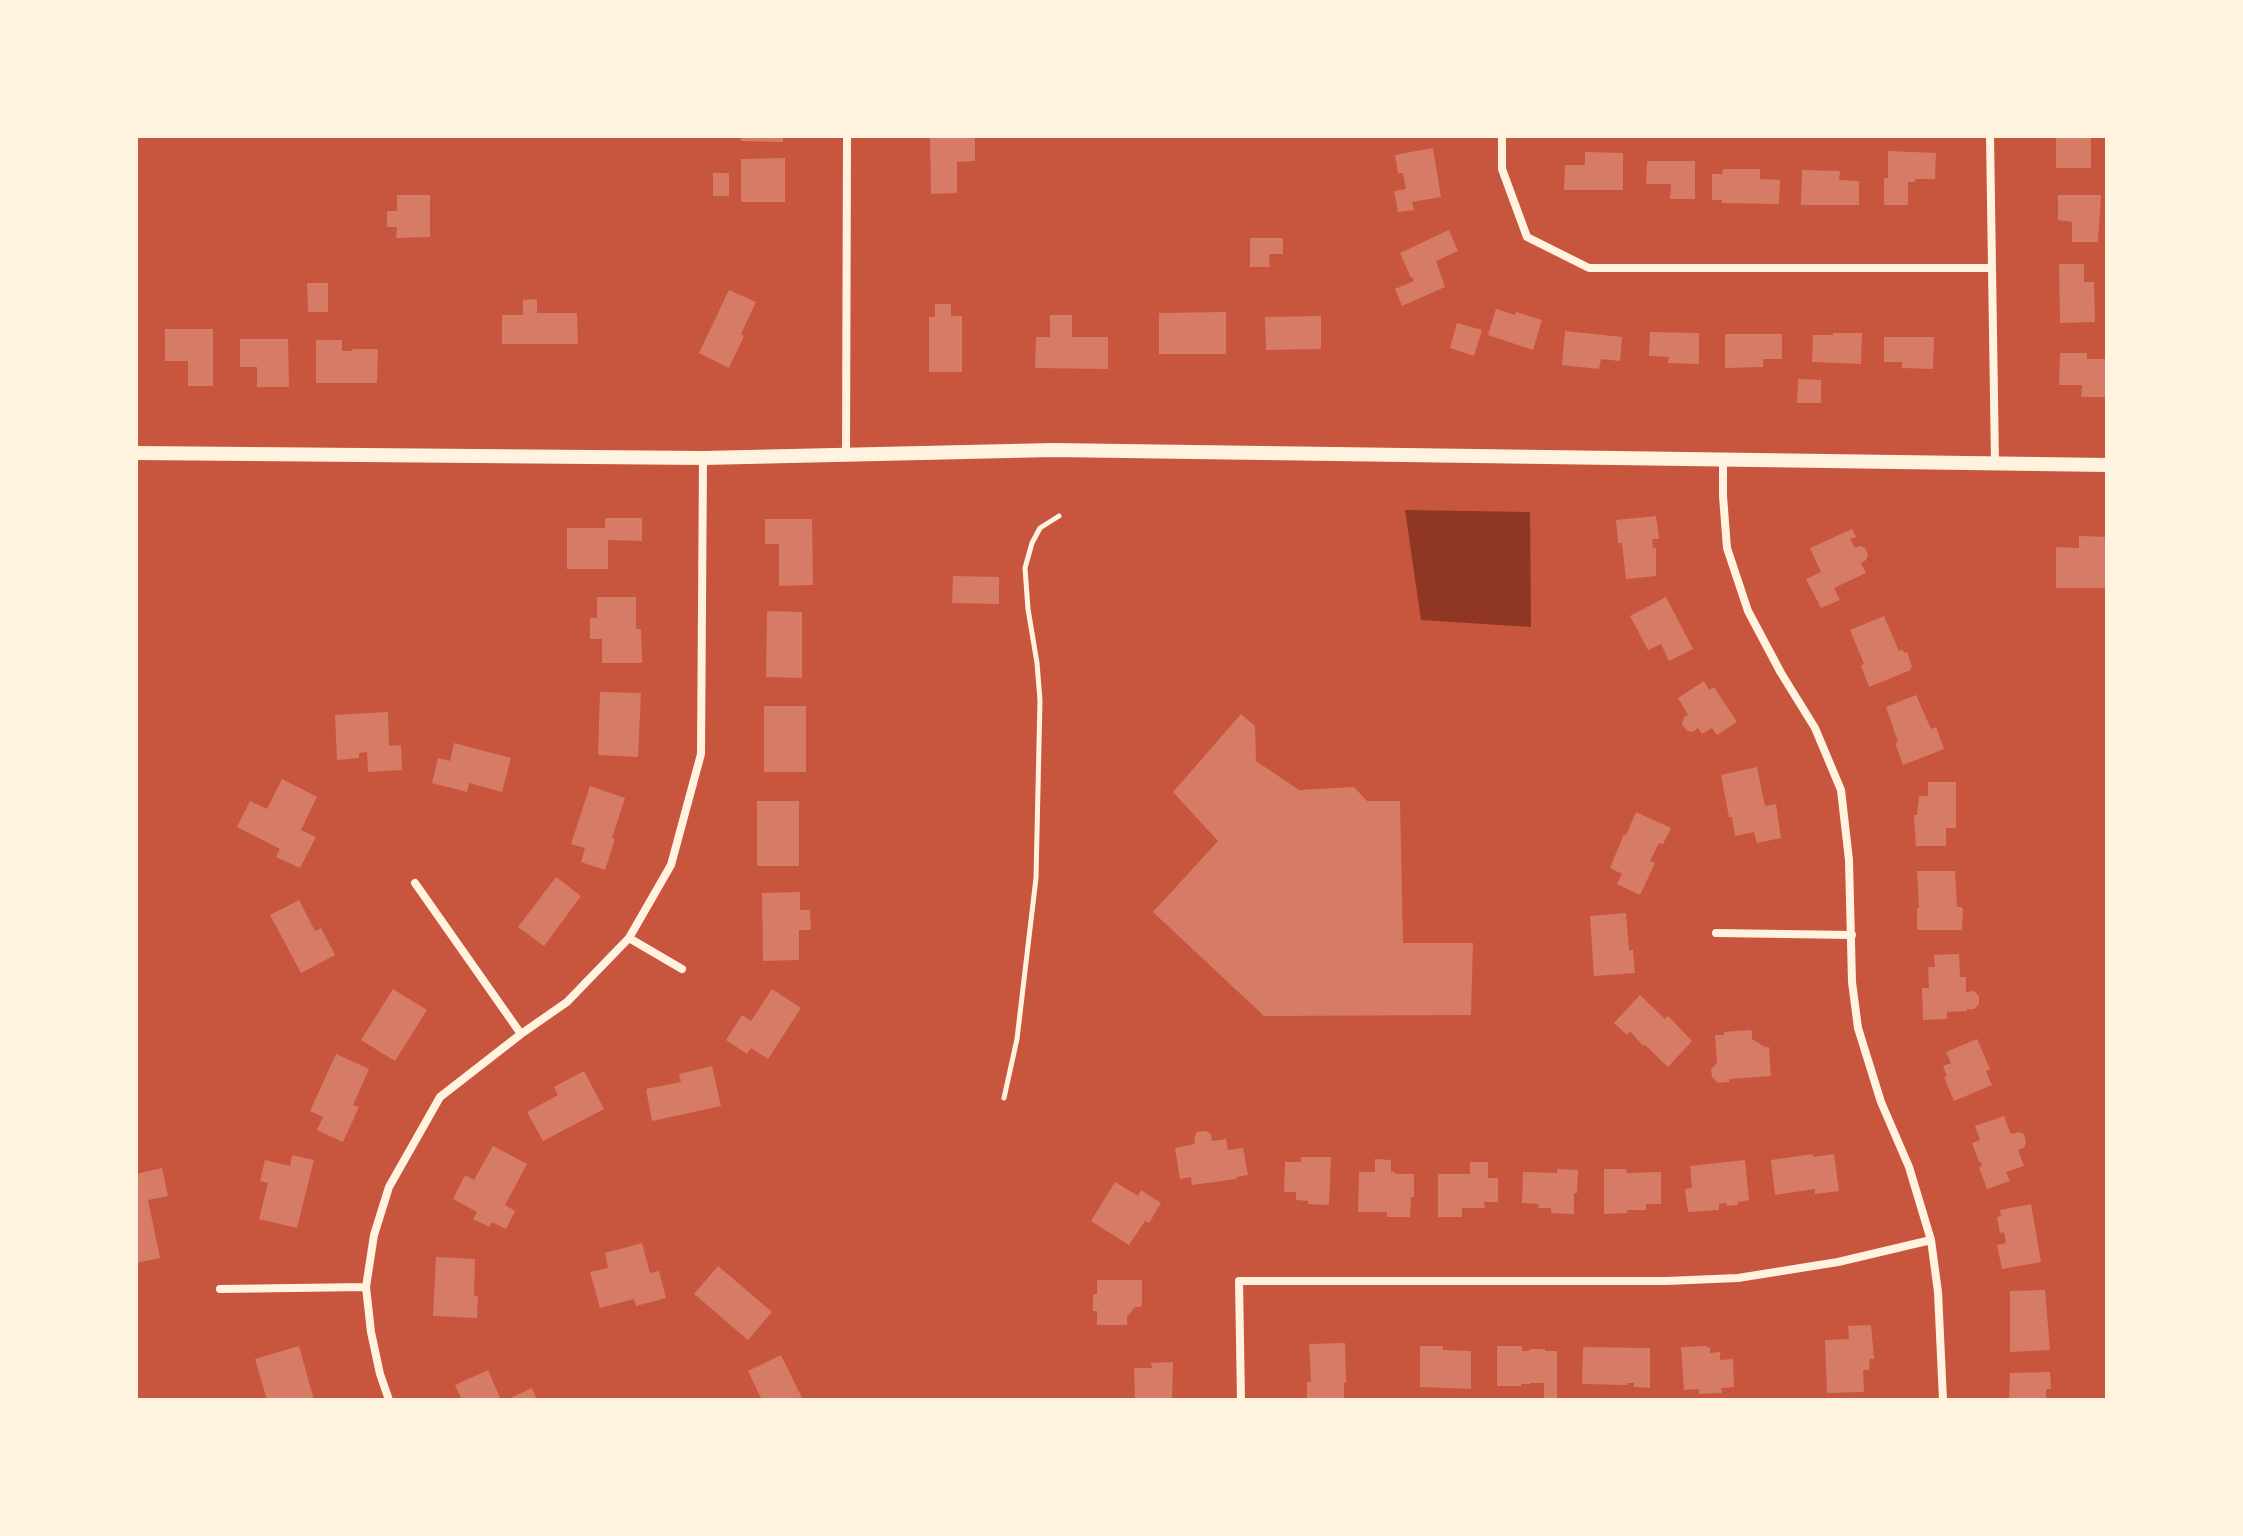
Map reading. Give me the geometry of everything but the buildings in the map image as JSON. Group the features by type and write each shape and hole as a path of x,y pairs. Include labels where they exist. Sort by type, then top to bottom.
{"street":[{"path":"846,455 847,136"},
{"path":"1502,136 1502,169 1527,237 1589,268 1992,268"},
{"path":"1990,136 1995,464"},
{"path":"136,453 703,458 1053,450 2107,465"},
{"path":"389,1400 371,1332 366,1287 374,1235 389,1187 440,1097 567,1002 629,938 671,865 701,754 703,458"},
{"path":"1723,459 1727,548 1748,611 1815,728 1841,790 1849,860 1852,982 1858,1028 1881,1102 1909,1167 1931,1240 1938,1292 1943,1400"},
{"path":"415,883 521,1034"},
{"path":"1716,933 1852,935"},
{"path":"629,938 682,969"},
{"path":"1241,1400 1239,1281 1666,1281 1738,1278 1838,1262 1931,1240"},
{"path":"220,1289 366,1287"}],"lane":[{"path":"1004,1098 1017,1039 1036,878 1040,700 1025,568 1040,528 1059,516"}],"shaded area":[{"path":"1405,510 1530,512 1531,627 1421,620"}]}
